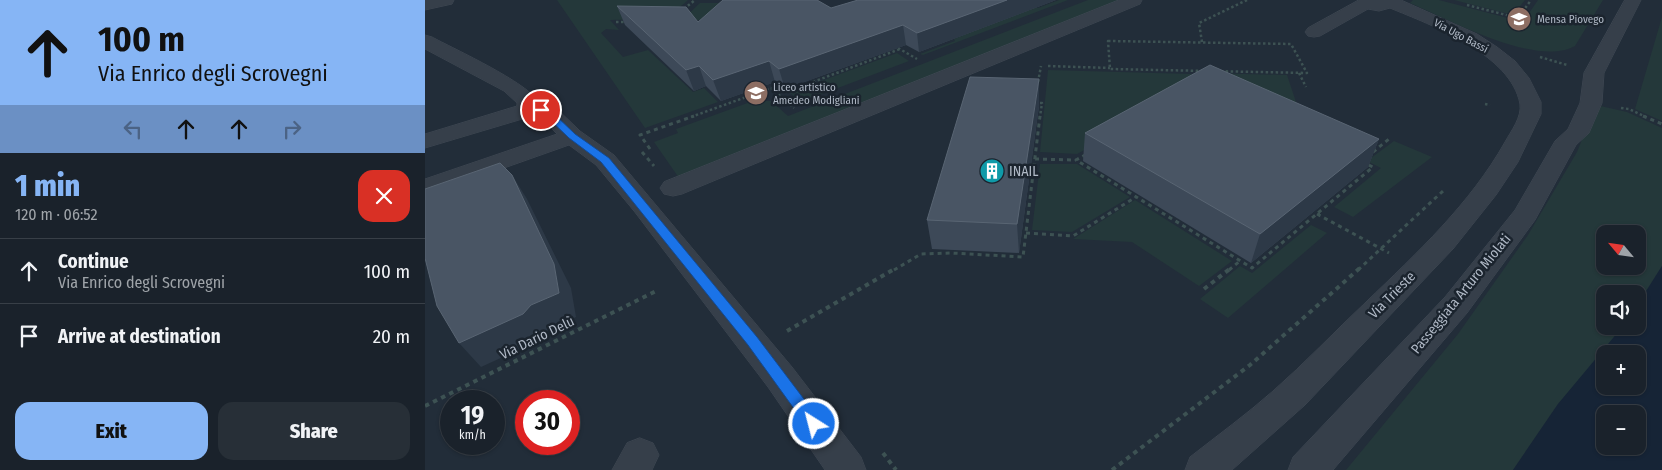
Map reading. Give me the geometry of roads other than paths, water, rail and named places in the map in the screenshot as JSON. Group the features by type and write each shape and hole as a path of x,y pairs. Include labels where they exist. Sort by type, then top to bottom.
{"street":[{"path":"425,5 446,0"},
{"path":"673,188 1134,0"},
{"name":"Passeggiata Arturo Miolati","path":"1307,470 1456,305 1515,230 1567,141 1578,133 1591,103 1594,73 1633,0"},
{"path":"1314,32 1365,4 1379,6 1389,1"},
{"name":"Via Ugo Bassi","path":"1389,1 1454,30 1478,43 1505,63 1524,88"},
{"path":"425,41 511,87 529,101 528,110"},
{"name":"Via Trieste","path":"1204,470 1285,402 1417,270 1475,206 1511,156 1530,116 1531,103 1524,88"},
{"path":"425,142 528,110 547,112 572,136 605,160 765,358 847,470"},
{"path":"425,188 572,136"}],"water":[{"path":"1662,266 1662,470 1513,470 1558,404 1596,358 1596,395 1646,395 1646,345 1607,345 1616,335 1646,335 1646,291"}],"place":[{"name":"Mensa Piovego","path":"1519,19"},
{"name":"Liceo artistico Amedeo Modigliani","path":"756,93"},
{"name":"INAIL","path":"992,171"}]}
